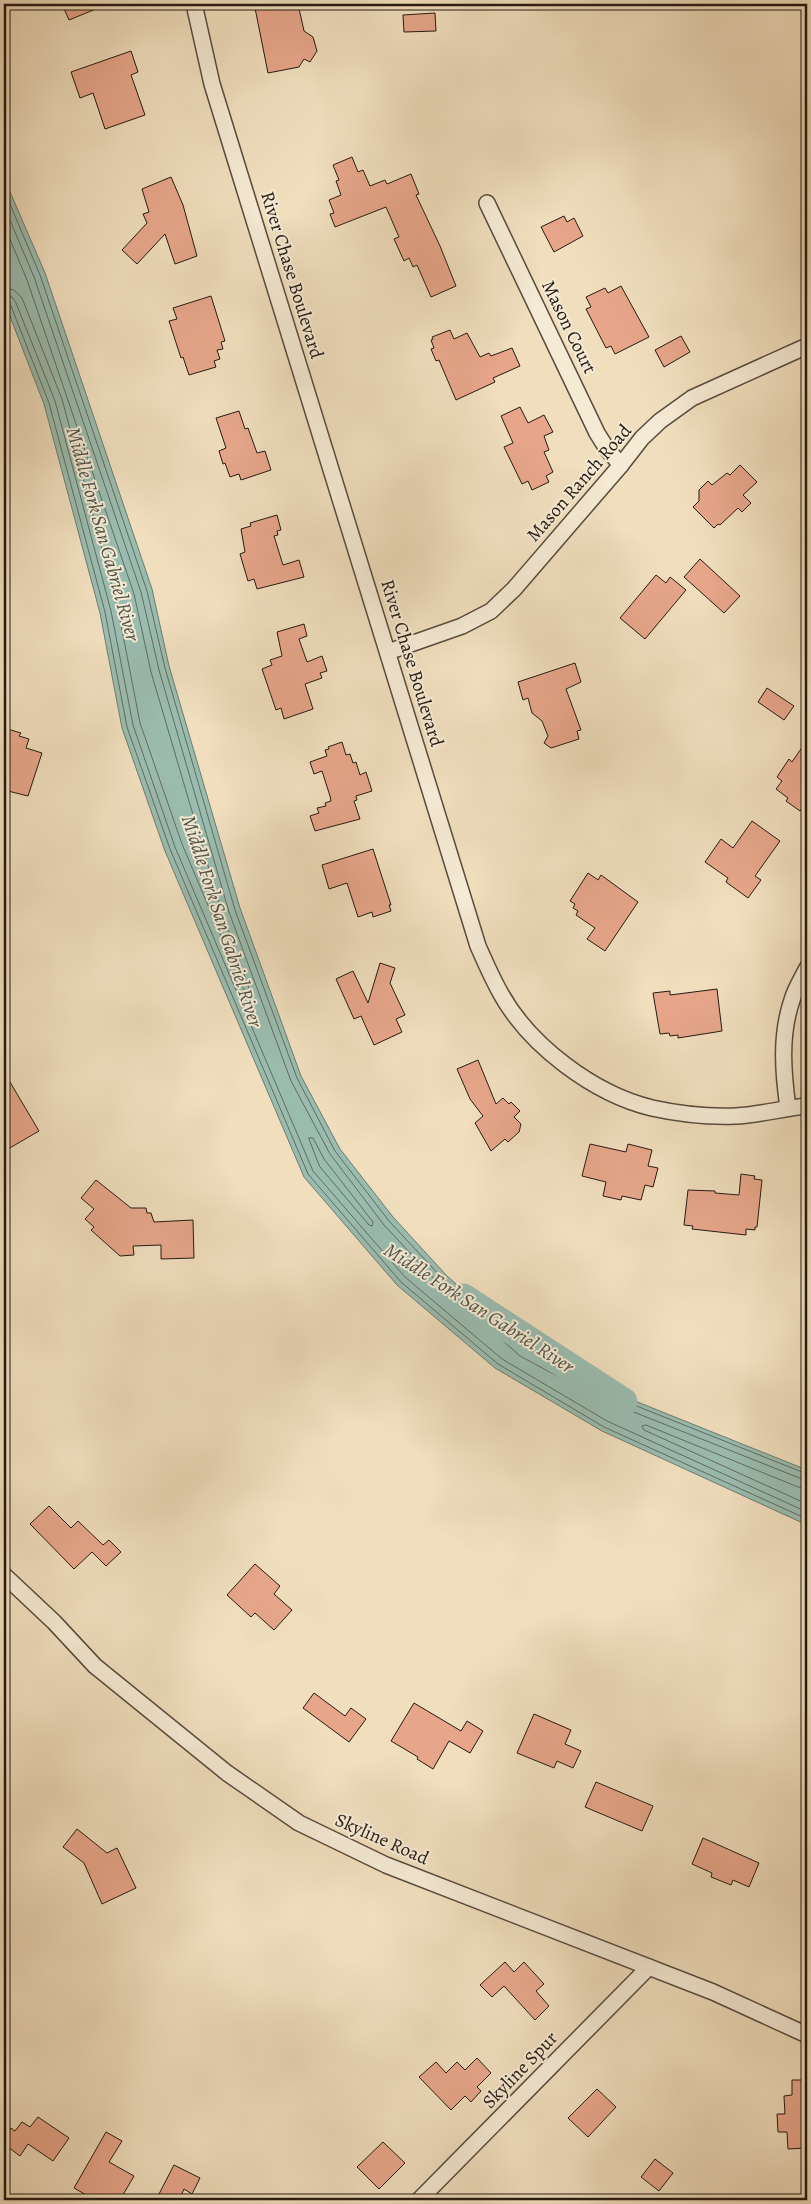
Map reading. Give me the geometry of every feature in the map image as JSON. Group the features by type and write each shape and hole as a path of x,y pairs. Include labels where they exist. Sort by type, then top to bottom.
{"street":[{"name":"River Chase Boulevard","path":"194,4 212,84 478,946 501,994 528,1031 566,1066 613,1094 651,1108 691,1115 737,1116 807,1106"},
{"name":"Mason Court","path":"487,203 597,433 607,449 621,465"},
{"name":"Mason Ranch Road","path":"388,652 462,626 491,611 514,589 642,438 660,421 692,398 807,346"},
{"path":"788,1108 784,1076 784,1030 792,998 807,968"},
{"name":"Skyline Road","path":"4,1575 54,1622 95,1666 226,1773 299,1823 386,1865 714,1992 807,2035"},
{"name":"Skyline Spur","path":"419,2200 649,1967"}],"water":[{"path":"4,178 45,273 152,589 169,666 240,908 301,1076 340,1149 393,1217 447,1276 526,1346 600,1387 807,1470 807,1525 602,1431 495,1368 397,1285 304,1177 165,851 122,728 100,613 44,404 4,301"}],"building":[{"path":"62,4 108,4 69,20"},
{"path":"276,4 277,7 298,4 304,31 313,37 317,51 310,62 304,59 299,67 268,73 255,8"},
{"path":"435,13 436,31 404,32 403,15"},
{"path":"131,51 138,72 131,75 145,115 105,129 93,93 80,98 71,72"},
{"path":"352,157 358,172 363,170 370,186 385,180 387,184 411,174 419,194 416,195 456,286 431,297 417,265 413,267 409,258 404,261 394,239 399,237 386,207 335,227 330,214 334,213 329,200 341,195 336,181 339,180 333,165"},
{"path":"171,177 183,205 197,256 175,264 165,234 137,264 122,250 147,223 143,214 149,212 142,189"},
{"path":"564,216 567,222 574,218 583,236 554,252 541,227"},
{"path":"621,286 649,337 615,354 611,346 606,348 586,309 591,307 586,297 605,288 608,293"},
{"path":"211,296 225,341 221,342 223,349 217,350 220,359 214,361 216,367 189,375 183,357 181,358 169,321 177,319 173,308"},
{"path":"450,330 454,339 467,333 480,357 489,353 491,356 512,348 520,366 493,378 495,382 456,400 439,360 436,361 431,349 434,348 431,340 433,339 432,337"},
{"path":"681,336 690,352 664,367 655,350"},
{"path":"520,407 528,423 544,415 553,432 544,436 549,450 544,452 553,472 546,476 549,482 532,490 528,481 522,484 504,447 513,443 501,416"},
{"path":"239,411 245,429 248,428 257,453 265,451 271,470 241,480 239,474 230,477 225,463 223,464 219,451 226,448 216,418"},
{"path":"740,465 757,482 743,495 751,503 742,512 738,508 720,525 718,524 714,528 693,507 699,501 699,490 708,481 712,485 727,473 730,475"},
{"path":"277,515 281,530 277,531 278,535 274,536 283,565 299,560 304,577 257,589 254,579 248,581 240,554 245,552 241,529 251,526 250,523"},
{"path":"700,559 740,596 724,613 684,577"},
{"path":"656,575 666,583 670,577 686,590 645,639 620,618"},
{"path":"304,624 307,636 299,639 307,662 322,656 327,671 320,673 322,678 305,684 313,709 284,719 281,708 276,710 262,669 272,665 270,660 282,656 277,632"},
{"path":"575,663 581,682 566,689 581,730 577,731 579,739 551,748 544,743 548,736 542,721 532,713 528,698 523,700 518,682"},
{"path":"767,688 794,706 784,720 758,702"},
{"path":"4,728 21,733 19,736 29,739 26,748 42,753 28,796 4,790"},
{"path":"807,740 807,802 800,811 786,801 788,798 776,789 782,781 777,777 789,759 792,762"},
{"path":"342,742 346,755 350,754 353,763 356,762 360,775 366,772 372,791 356,796 357,800 354,801 360,819 315,831 310,816 319,813 317,808 326,806 325,803 331,801 322,771 314,774 310,762 327,756 325,750 329,749 328,747"},
{"path":"752,821 780,841 755,876 761,880 748,898 726,882 728,878 705,862 721,839 733,848"},
{"path":"373,849 391,905 389,905 391,911 373,917 372,912 358,917 347,883 329,889 322,865"},
{"path":"588,873 598,880 601,875 638,902 605,951 587,939 595,928 576,915 578,911 573,908 575,904 570,901"},
{"path":"380,963 395,968 390,983 405,1015 396,1019 402,1032 374,1045 361,1016 354,1019 336,979 353,971 368,1003"},
{"path":"717,989 722,1031 678,1038 678,1035 670,1036 669,1033 660,1034 653,993 670,991 670,995"},
{"path":"478,1060 496,1104 503,1098 509,1104 511,1102 520,1111 514,1117 521,1124 519,1132 508,1142 505,1139 491,1151 475,1123 483,1116 470,1099 457,1069"},
{"path":"4,1072 39,1131 8,1149 4,1143"},
{"path":"590,1144 626,1152 628,1144 652,1150 648,1166 658,1168 653,1187 645,1185 641,1200 622,1196 621,1200 603,1196 606,1182 582,1176"},
{"path":"741,1174 755,1176 754,1179 762,1180 757,1227 755,1227 755,1230 746,1229 746,1235 692,1229 693,1226 684,1225 688,1190 715,1191 715,1193 739,1195"},
{"path":"96,1180 131,1208 146,1208 147,1213 151,1213 154,1222 193,1220 194,1258 161,1259 161,1245 133,1246 134,1255 120,1256 91,1230 94,1227 85,1219 94,1209 81,1198"},
{"path":"49,1506 71,1528 78,1521 103,1545 109,1540 121,1552 106,1566 92,1552 74,1569 30,1524"},
{"path":"255,1564 280,1586 274,1594 292,1610 274,1630 255,1613 251,1617 227,1595"},
{"path":"314,1693 345,1716 351,1708 366,1719 349,1742 303,1708"},
{"path":"414,1703 461,1731 467,1721 483,1731 470,1753 449,1741 433,1769 417,1759 418,1757 391,1741"},
{"path":"534,1714 571,1730 565,1744 581,1751 573,1768 557,1761 554,1768 517,1753"},
{"path":"596,1782 653,1806 642,1831 585,1807"},
{"path":"77,1829 107,1853 117,1848 136,1888 102,1904 84,1863 63,1847"},
{"path":"703,1838 759,1863 749,1887 733,1880 731,1885 711,1877 712,1873 692,1864"},
{"path":"505,1962 514,1972 524,1962 544,1984 536,1991 549,2006 535,2020 504,1986 492,1997 480,1985"},
{"path":"477,2058 491,2073 477,2087 481,2091 471,2102 465,2096 451,2110 419,2077 436,2062 446,2073 457,2062 465,2070"},
{"path":"792,2080 807,2080 807,2148 788,2149 787,2132 778,2132 777,2114 785,2114 784,2096 792,2095"},
{"path":"597,2089 616,2107 588,2137 568,2118"},
{"path":"38,2117 69,2138 53,2161 28,2144 20,2156 4,2144 4,2139 11,2128 15,2131 22,2122 30,2127"},
{"path":"106,2132 122,2141 109,2162 134,2176 120,2200 106,2200 98,2196 95,2200 74,2188"},
{"path":"383,2142 405,2163 379,2189 357,2167"},
{"path":"655,2159 673,2173 659,2191 641,2177"},
{"path":"174,2165 200,2178 192,2194 184,2189 179,2200 171,2200 159,2194"}],"waterway":[{"name":"Middle Fork San Gabriel River","path":"463,1298 623,1402"}]}
